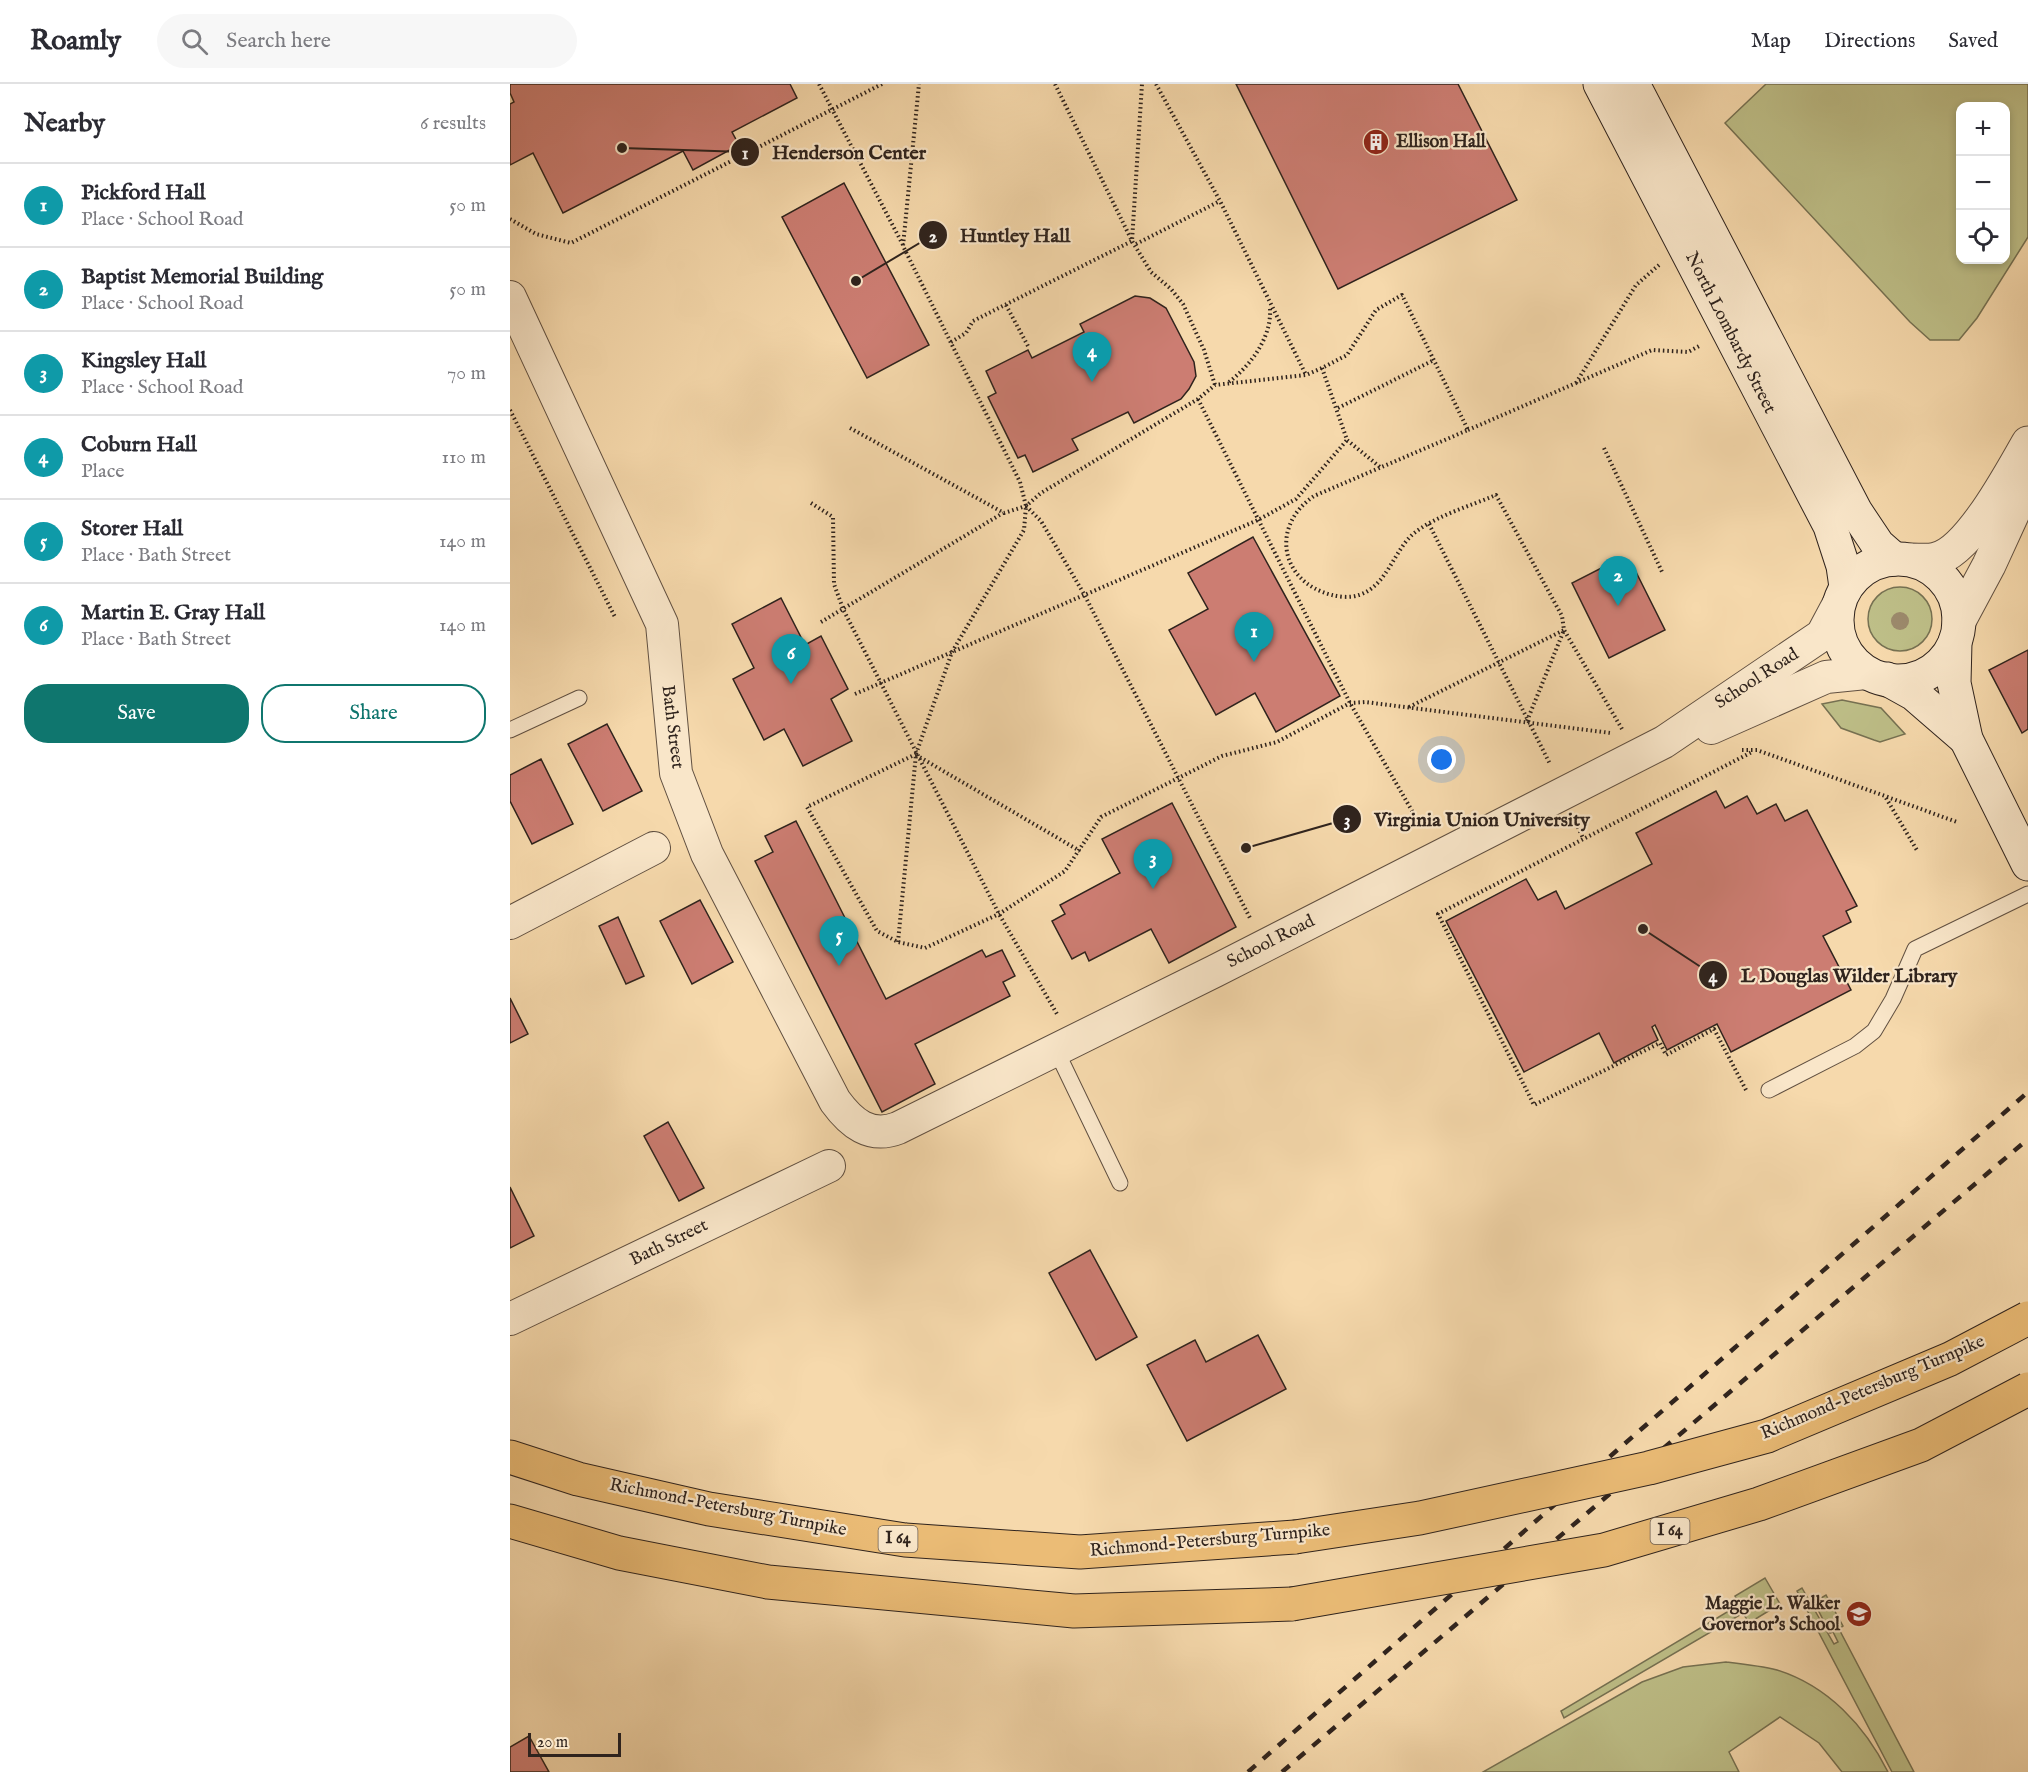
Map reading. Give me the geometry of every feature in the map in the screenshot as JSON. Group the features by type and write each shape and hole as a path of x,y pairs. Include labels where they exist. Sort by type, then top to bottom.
{"highway":[{"name":"Richmond-Petersburg Turnpike","path":"510,1457 578,1479 709,1509 904,1540 1080,1552 1295,1537 1420,1518 1648,1468 1767,1436 1950,1359 2028,1318"},
{"name":"I 64","path":"510,1521 619,1553 768,1582 1074,1611 1292,1604 1604,1550 1759,1504 1921,1445 2028,1389"}],"main road":[{"name":"North Lombardy Street","path":"1600,84 1830,526 1843,566 1842,596"},
{"name":"North Lombardy Street","path":"1633,84 1856,512 1878,545 1903,560"},
{"path":"1966,739 1914,694 1877,676 1850,659 1841,643 1836,624 1842,596 1858,573 1875,563 1937,559 1960,544 1987,512 2028,443"},
{"path":"1877,676 1907,681 1927,674 1944,661 2028,480"},
{"path":"1903,560 1930,568 1946,582 1956,600 1954,683 1966,739 2028,864"}],"street":[{"name":"Bath Street","path":"510,297 662,624 676,773 708,854 830,1094 846,1117 865,1130 875,1132"},
{"name":"School Road","path":"875,1132 898,1128 1058,1035 1215,971 1664,742 1822,635 1842,596"},
{"name":"School Road","path":"1664,742 1711,728 1826,677 1877,676"},
{"path":"510,923 654,848"},
{"name":"Bath Street","path":"510,1319 829,1166"}],"lane":[{"path":"510,730 579,698"},
{"path":"1769,1090 1855,1046 1874,1031 1893,999 1915,949 2028,894"},
{"path":"1058,1035 1120,1183"}],"path":[{"path":"819,84 903,246 1020,482 1026,506 1024,530 952,652 916,754 898,942"},
{"path":"510,219 536,234 571,243 882,84"},
{"path":"903,246 919,84"},
{"path":"1055,84 1151,272 1171,289 1183,304 1204,350 1215,385"},
{"path":"1134,242 1142,84"},
{"path":"1155,84 1220,201 1306,375"},
{"path":"951,342 966,333 973,321 1220,201"},
{"path":"1575,384 1636,285 1663,262"},
{"path":"821,622 1004,513 1026,506 1041,493 1198,399 1215,385 1306,375 1347,355 1376,310 1402,296 1468,430"},
{"path":"1006,305 1029,348"},
{"path":"1228,382 1246,369 1255,355 1271,320 1270,306"},
{"path":"1626,735 1564,630 1562,616 1496,495 1429,524 1413,535 1398,552 1385,575 1358,596 1340,597 1320,592 1307,585 1289,564 1287,537 1290,524 1302,504 1314,496 1652,350 1688,352 1706,342"},
{"path":"1337,408 1434,360"},
{"path":"1322,368 1347,440 1380,467"},
{"path":"1198,399 1350,703 1419,823"},
{"path":"510,410 615,617"},
{"path":"850,428 1004,513"},
{"path":"855,694 1258,520 1296,499 1347,440"},
{"path":"1604,448 1663,574"},
{"path":"1296,499 1302,504"},
{"path":"811,503 833,517 834,584 843,609 999,914 1058,1035"},
{"path":"1026,506 1041,521 1084,594 1252,923"},
{"path":"1429,524 1550,764"},
{"path":"1282,568 1289,564"},
{"path":"1408,708 1564,630"},
{"path":"1527,722 1564,630"},
{"path":"916,754 807,807 877,931 898,942 925,948 999,914 1065,871 1101,817 1222,756 1277,742 1350,703 1365,702 1614,734"},
{"path":"1730,749 1752,752"},
{"path":"1769,1090 1746,1091 1714,1029 1666,1055 1660,1042 1534,1105 1438,914 1757,750 1957,822"},
{"path":"916,754 1080,851"},
{"path":"1886,797 1918,852"}],"green space":[{"path":"1766,84 2028,84 2028,237 1977,318 1959,340 1930,340 1910,322 1725,123"},
{"path":"1900,587 1918,593 1926,601 1932,619 1926,637 1918,645 1900,651 1882,645 1874,637 1868,619 1874,601 1882,593"},
{"path":"1842,700 1881,708 1905,734 1880,742 1841,728 1822,704"},
{"path":"1765,1578 1780,1604 1749,1623 1743,1613 1564,1718 1561,1711 1739,1605 1735,1596"},
{"path":"1802,1588 1834,1644 1838,1642 1833,1632 1830,1633 1814,1602 1826,1595 1843,1626 1839,1629 1914,1772 1892,1772 1797,1591"},
{"path":"1726,1662 1777,1670 1813,1686 1843,1710 1856,1724 1879,1755 1888,1772 1842,1772 1819,1743 1780,1717 1729,1752 1739,1772 1483,1772 1642,1682 1683,1667"}],"building":[{"path":"510,84 790,84 797,98 732,132 739,145 693,170 683,151 563,213 533,153 510,165 510,104 514,102 510,93"},
{"name":"Ellison Hall","path":"1236,84 1458,84 1517,200 1338,289"},
{"path":"844,183 929,345 867,378 782,217"},
{"path":"1135,296 1150,298 1166,308 1194,362 1196,376 1189,389 1181,399 1134,423 1128,412 1072,439 1078,450 1033,472 1025,455 1018,458 988,397 996,393 986,371 1028,350 1032,358 1084,332 1080,324"},
{"path":"1253,537 1340,696 1276,732 1255,693 1216,715 1169,630 1208,609 1188,573"},
{"path":"1617,560 1623,573 1633,566 1665,630 1609,658 1572,583"},
{"path":"781,598 805,645 821,636 848,689 831,699 852,741 803,766 784,729 764,740 733,679 754,668 732,624"},
{"path":"2028,650 2028,729 2022,733 1989,670"},
{"path":"607,724 642,791 603,811 568,744"},
{"path":"541,759 573,824 532,844 510,801 510,775"},
{"path":"1716,791 1725,808 1747,796 1757,814 1776,804 1785,821 1807,810 1857,906 1846,911 1851,922 1823,936 1851,990 1731,1052 1717,1024 1667,1050 1655,1025 1652,1027 1658,1040 1614,1063 1599,1033 1524,1072 1446,921 1526,879 1538,900 1556,891 1565,909 1652,864 1636,833"},
{"path":"1172,803 1236,927 1169,963 1151,929 1089,961 1085,952 1072,959 1052,921 1065,914 1060,905 1120,873 1102,839"},
{"path":"796,821 886,999 982,950 986,957 1002,950 1015,976 1003,982 1010,996 915,1044 935,1084 882,1112 755,861 773,852 765,836"},
{"path":"700,900 733,962 692,984 660,921"},
{"path":"618,917 644,976 626,984 599,926"},
{"path":"510,998 528,1034 510,1043"},
{"path":"668,1122 704,1188 679,1201 644,1136"},
{"path":"510,1187 534,1236 510,1248"},
{"path":"1090,1250 1137,1337 1096,1360 1049,1273"},
{"path":"1258,1335 1286,1389 1187,1441 1147,1365 1195,1340 1206,1362"},
{"path":"529,1736 549,1772 510,1772 510,1747"}],"railway":[{"path":"1248,1772 2028,1092"},
{"path":"1282,1772 2028,1139"}],"place":[{"name":"Ellison Hall","path":"1376,142"},
{"name":"Henderson Center","path":"622,148"},
{"name":"Huntley Hall","path":"856,281"},
{"name":"Coburn Hall","path":"1092,382"},
{"name":"Baptist Memorial Building","path":"1618,606"},
{"name":"Pickford Hall","path":"1254,662"},
{"name":"Martin E. Gray Hall","path":"791,684"},
{"name":"Virginia Union University","path":"1246,848"},
{"name":"Kingsley Hall","path":"1153,889"},
{"name":"L Douglas Wilder Library","path":"1643,929"},
{"name":"Storer Hall","path":"839,966"},
{"name":"Maggie L. Walker Governor's School","path":"1859,1614"}]}
